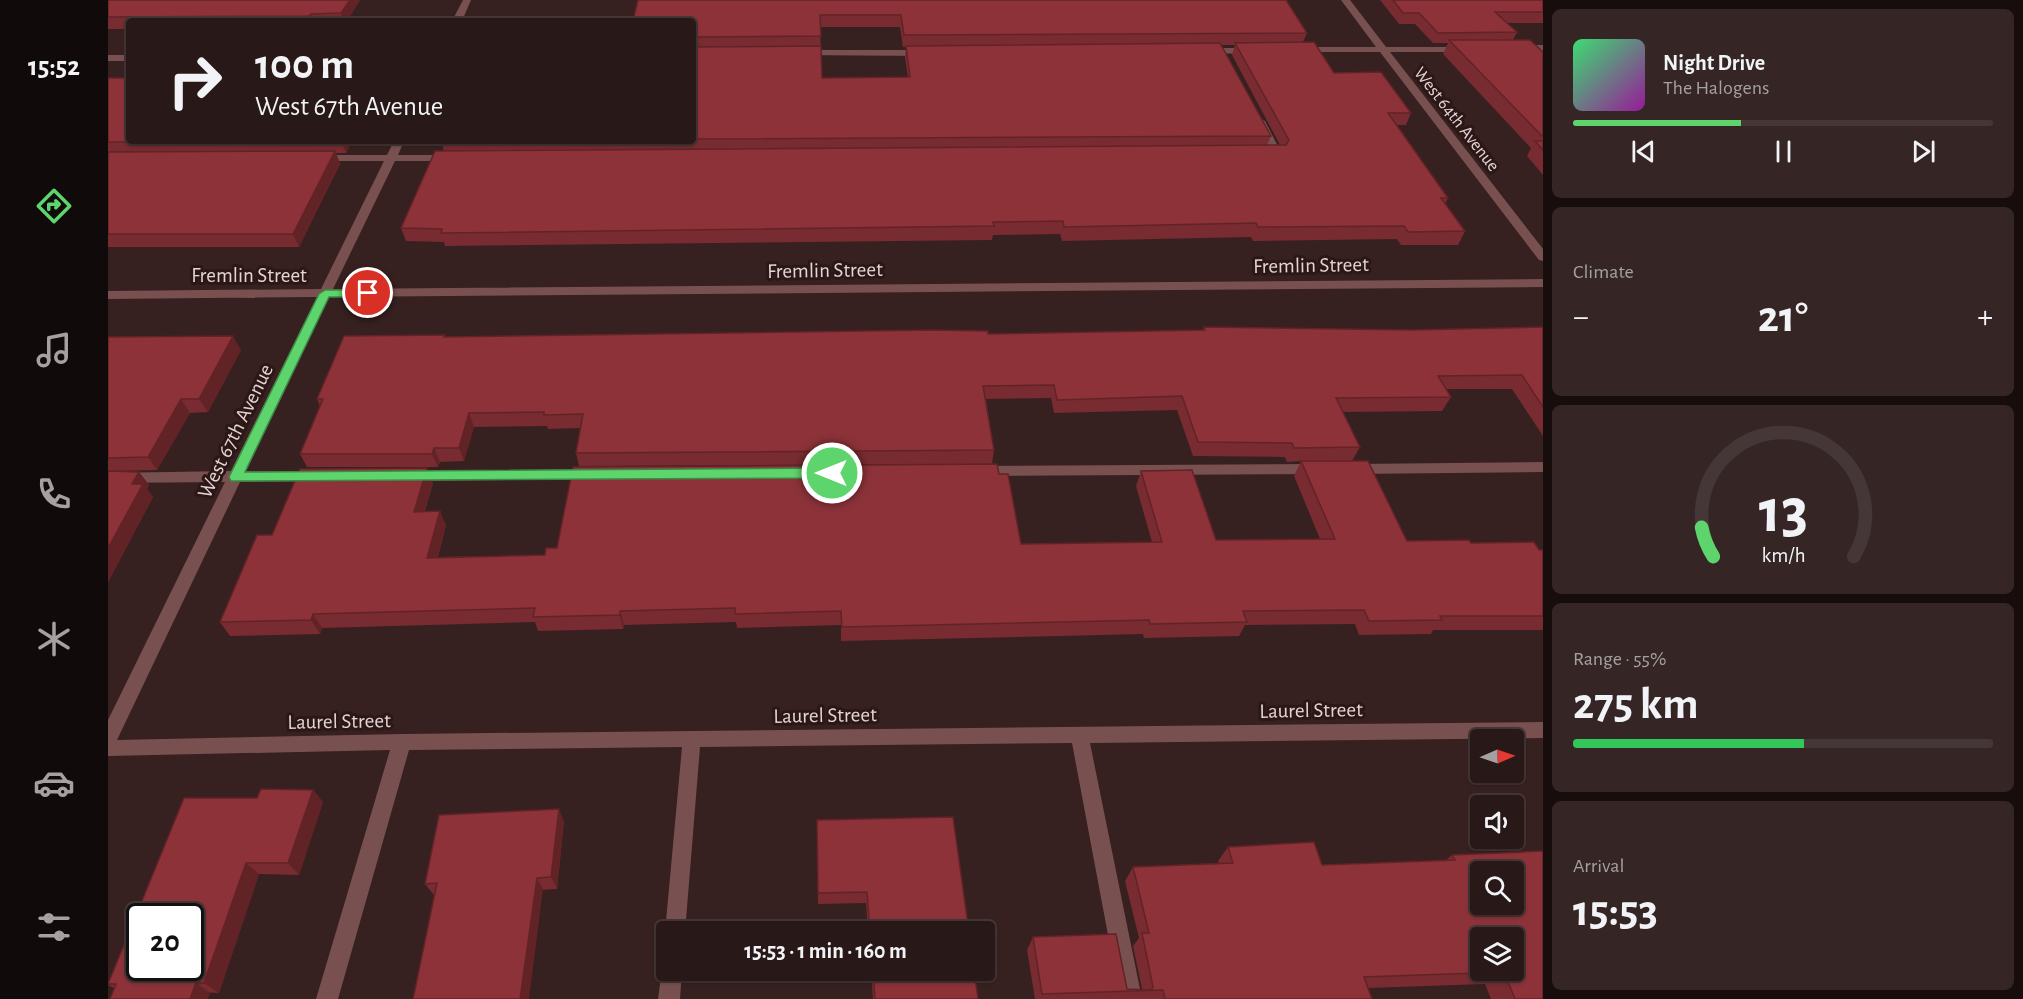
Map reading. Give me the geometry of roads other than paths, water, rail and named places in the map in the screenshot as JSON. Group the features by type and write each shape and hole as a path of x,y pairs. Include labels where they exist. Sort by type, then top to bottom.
{"street":[{"path":"458,18 467,0"},
{"name":"West 64th Avenue","path":"1345,0 1543,257"},
{"path":"1507,48 1543,48"},
{"path":"1294,50 1471,49"},
{"path":"1199,51 1270,51"},
{"path":"1222,51 1229,65"},
{"path":"787,54 940,53"},
{"path":"108,58 126,58"},
{"path":"1253,154 1277,154 1256,114"},
{"name":"West 67th Avenue","path":"108,740 398,144"},
{"path":"310,158 463,158"},
{"name":"Fremlin Street","path":"108,295 1543,283"},
{"path":"969,472 1543,467"},
{"path":"394,476 610,474"},
{"path":"108,478 335,476"},
{"name":"Laurel Street","path":"108,748 402,742 1543,730"},
{"path":"1079,735 1131,999"},
{"path":"676,921 692,739"},
{"path":"327,999 402,742"},
{"path":"669,999 671,981"}]}
